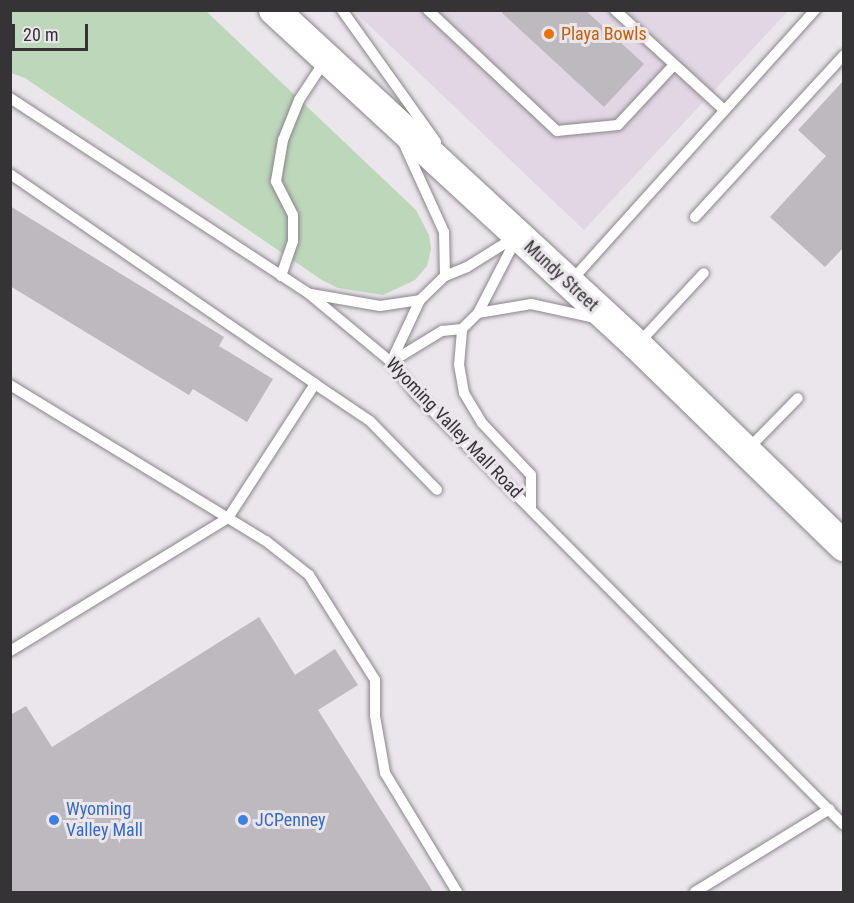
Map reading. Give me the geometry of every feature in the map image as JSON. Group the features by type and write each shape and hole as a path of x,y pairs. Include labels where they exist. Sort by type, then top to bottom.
{"main road":[{"name":"Mundy Street","path":"274,10 637,345 843,546"}],"lane":[{"path":"342,10 478,200"},
{"path":"428,10 557,131 618,125 674,65"},
{"path":"615,10 724,110"},
{"path":"569,283 815,10"},
{"path":"694,216 843,55"},
{"path":"281,276 293,241 293,215 276,181 283,140 299,100 327,59"},
{"name":"Wyoming Valley Mall Road","path":"10,98 308,293 391,362 416,394 531,507 830,809 843,825"},
{"path":"394,123 444,232 445,276"},
{"path":"10,174 369,421 437,490"},
{"path":"391,362 420,300 445,276 467,267 517,235"},
{"path":"391,362 442,331 462,329 478,313 517,235"},
{"path":"637,345 704,273"},
{"path":"308,293 380,306 420,300"},
{"path":"478,313 531,304 613,323"},
{"path":"462,329 459,365 464,393 482,423 531,475 531,507"},
{"path":"10,651 228,518 315,384"},
{"path":"10,385 295,561 340,622 375,680 375,716 385,773 458,892"},
{"path":"746,452 798,398"},
{"path":"694,892 830,809"}],"shaded area":[{"path":"354,11 788,11 584,230"}],"green space":[{"path":"10,11 206,11 416,210 429,235 431,249 427,266 415,280 383,295 338,288 322,280 25,78 11,73"}],"building":[{"path":"504,10 585,10 644,64 604,107 502,13"},
{"path":"844,80 844,247 825,267 770,217 826,156 798,130"},
{"path":"10,206 224,337 219,346 273,379 247,422 193,389 189,395 10,286"},
{"name":"JCPenney","path":"259,617 295,675 335,649 358,685 318,710 433,892 10,892 10,715 26,706 52,747"}],"place":[{"name":"Playa Bowls","path":"549,34"},
{"name":"Wyoming Valley Mall","path":"54,820"},
{"name":"JCPenney","path":"243,820"}]}
